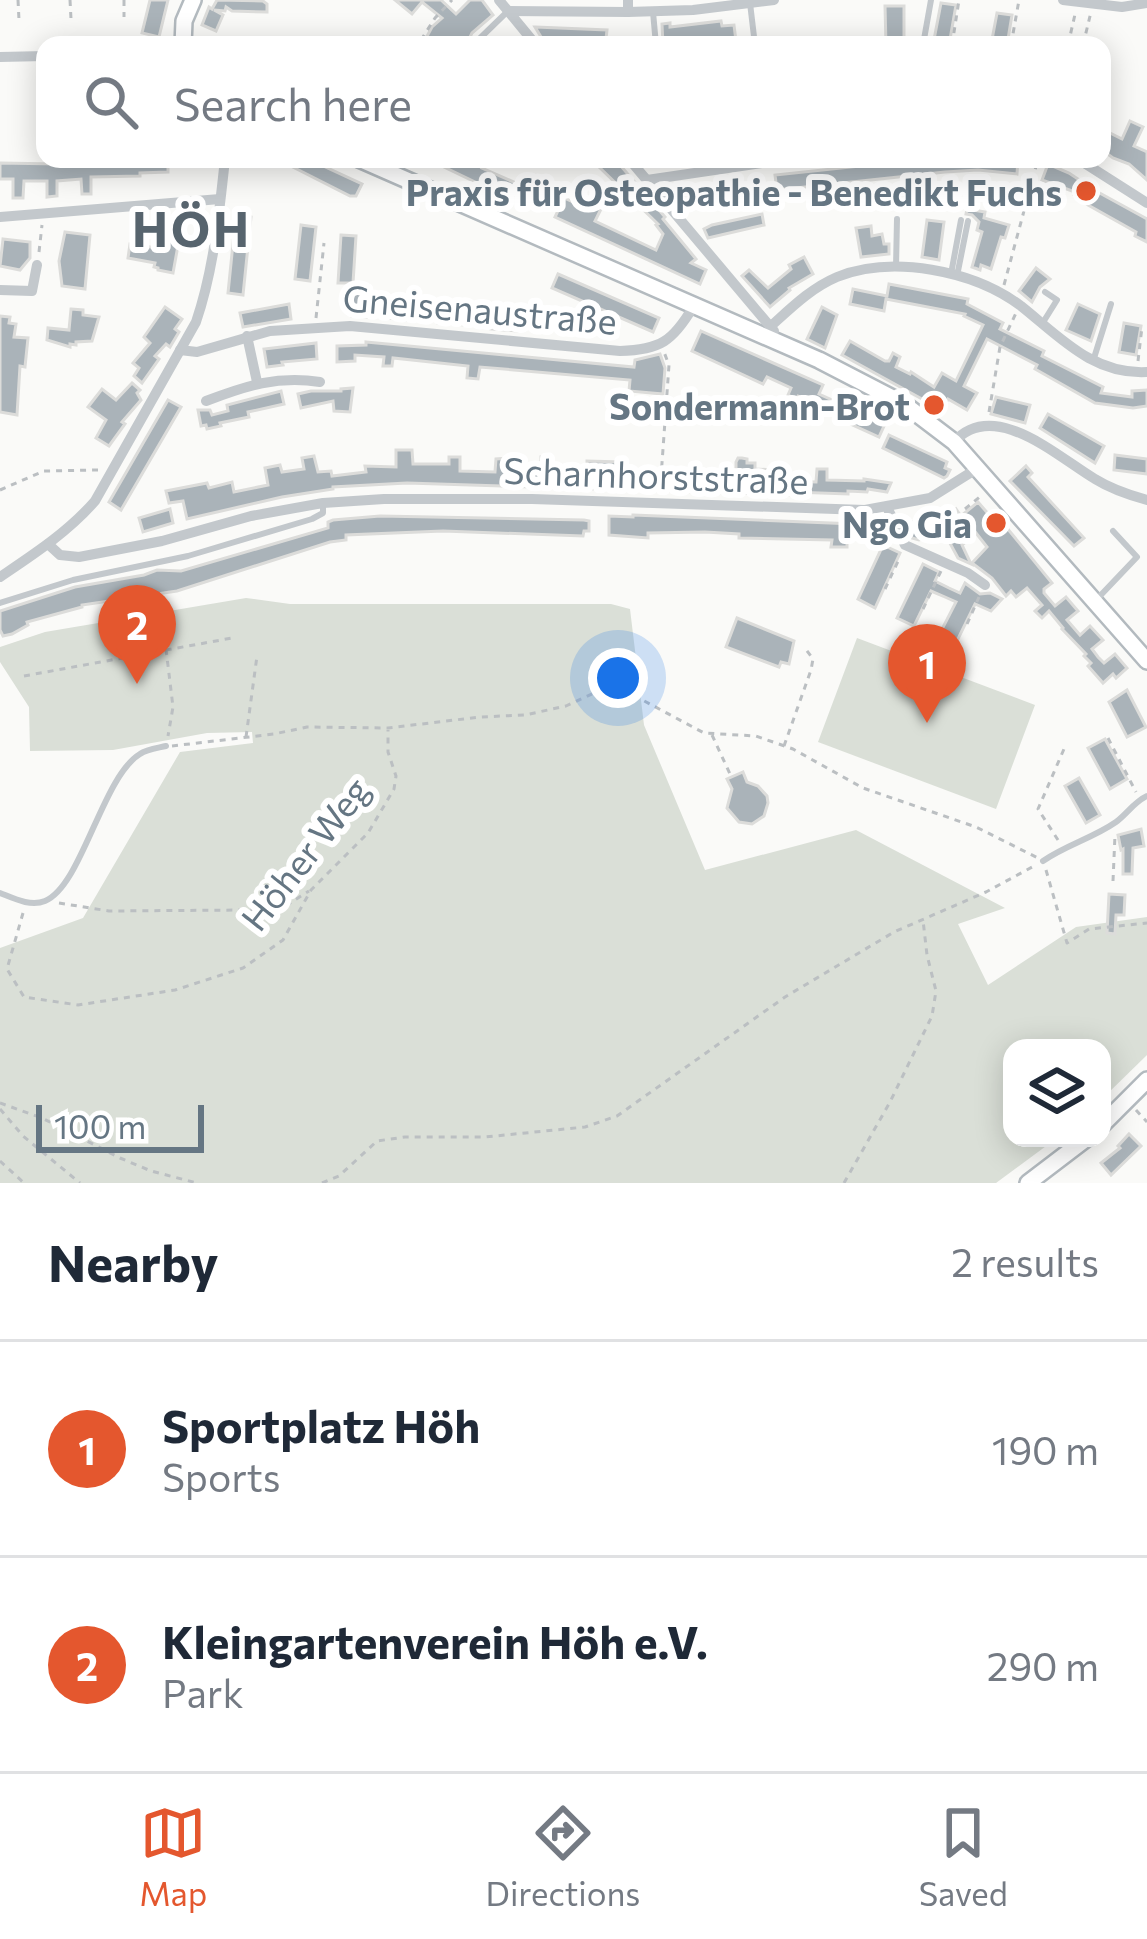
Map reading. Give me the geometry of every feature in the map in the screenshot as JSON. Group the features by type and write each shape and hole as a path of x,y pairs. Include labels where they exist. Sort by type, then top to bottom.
{"main road":[{"path":"183,36 193,0"},
{"path":"379,168 819,360 904,404 954,442 1147,661"},
{"path":"1111,1116 1147,1081"},
{"path":"1028,1183 1075,1147"}],"street":[{"path":"499,0 529,36"},
{"path":"508,11 628,6 653,12 774,0"},
{"path":"1063,0 1146,6"},
{"path":"0,57 36,56"},
{"path":"0,577 48,544 95,501 196,322 207,290 224,168"},
{"path":"637,168 787,346"},
{"path":"647,180 729,168"},
{"path":"1092,168 1147,203"},
{"path":"0,218 220,199"},
{"path":"0,290 32,291 37,265"},
{"path":"771,326 834,278 896,267 954,275 1001,294 1093,362 1142,373"},
{"name":"Gneisenaustraße","path":"180,350 191,353 248,335 315,326 639,351 673,336 693,307"},
{"path":"248,335 256,382"},
{"path":"206,401 256,382 320,382"},
{"path":"954,442 964,431 987,426 1020,433 1094,478 1147,500"},
{"name":"Scharnhorststraße","path":"48,544 60,555 79,557 323,503 452,498 865,510 930,498 977,468"},
{"path":"887,507 905,545 985,585"}],"lane":[{"path":"924,36 931,0"},
{"path":"750,3 754,36"},
{"path":"482,36 508,11"},
{"path":"653,12 655,36"},
{"path":"896,267 897,219"},
{"path":"954,275 964,221"},
{"path":"1042,324 1057,300 1046,292"},
{"path":"1093,362 1111,304"},
{"name":"Scharnhorststraße","path":"0,603 312,519 323,513 323,503"},
{"path":"1094,602 1137,557 1113,531"},
{"path":"0,893 26,902 46,901 66,883 116,783 136,755 166,746"},
{"path":"1043,861 1116,822 1143,797"}],"path":[{"path":"19,0 19,20"},
{"path":"70,0 70,20"},
{"path":"124,0 124,16"},
{"path":"424,36 452,0"},
{"path":"953,36 959,0"},
{"path":"1013,36 1019,0"},
{"path":"1071,36 1078,2"},
{"path":"1085,36 1093,4"},
{"path":"1001,294 1036,168"},
{"path":"37,265 43,213"},
{"name":"Gneisenaustraße","path":"315,326 324,243"},
{"path":"987,426 1000,347 1020,306"},
{"path":"1142,327 1142,373"},
{"path":"659,504 669,365 662,344"},
{"path":"0,490 44,471 112,469"},
{"path":"965,509 993,487"},
{"path":"885,589 905,545"},
{"path":"923,609 944,564"},
{"path":"967,624 985,585"},
{"path":"24,676 232,638"},
{"path":"784,746 811,670 813,659 805,648"},
{"path":"166,649 172,707 166,746 307,727 388,728 525,715 616,692 634,696 682,724 711,734 756,736 784,746 863,788 1025,849 1043,861 1067,943 1090,929 1147,923"},
{"path":"246,737 256,656"},
{"name":"Höher Weg","path":"26,902 7,969 23,997 78,1005 175,990 243,968 283,940 311,890 368,833 397,776 388,752 388,728"},
{"path":"711,734 730,774"},
{"path":"1108,738 1143,797"},
{"path":"1063,847 1038,809 1064,749"},
{"path":"1113,881 1116,822"},
{"path":"322,1183 339,1176 377,1141 566,1130 617,1116 784,997 893,932 986,892 1043,861"},
{"path":"46,901 109,911 245,910 284,907 311,890"},
{"path":"844,1183 932,1016 936,991 923,919"},
{"path":"1126,1100 1147,1122"},
{"path":"0,1106 23,1136 80,1183"},
{"path":"0,1106 42,1118 152,1171 197,1183"},
{"path":"0,1161 24,1183"}],"shaded area":[{"path":"246,598 290,604 611,604 630,609 644,725 705,870 856,830 1005,908 958,924 988,985 1076,927 1147,917 1147,1055 1111,1090 1111,1039 1003,1039 1003,1147 1045,1147 996,1183 0,1183 0,948 83,918 180,752 253,743 252,732 207,733 113,750 30,751 29,707 0,662 0,647 45,632"},
{"path":"857,638 1035,705 996,809 818,742"}],"building":[{"path":"150,0 168,0 159,36 142,33"},
{"path":"217,0 263,1 267,12 214,10 223,15 216,31 202,25"},
{"path":"395,0 441,0 456,14 470,0 482,0 493,15 470,36 427,36 442,18 422,2 412,14"},
{"path":"941,3 956,5 951,36 935,36"},
{"path":"885,6 904,6 904,36 886,36"},
{"path":"997,13 1012,15 1008,36 993,36"},
{"path":"721,21 722,26 734,25 735,36 663,36 662,24 670,23 670,27"},
{"path":"535,27 607,30 606,36 540,36"},
{"path":"1130,121 1143,127 1134,146 1147,152 1147,180 1111,157 1111,134 1122,139"},
{"path":"0,163 36,164 36,168 168,168 168,172 91,177 91,194 82,194 81,179 57,181 57,196 47,197 47,181 24,181 23,198 13,198 13,179 0,179"},
{"path":"295,168 327,168 362,184 356,196"},
{"path":"446,168 482,168 525,187 521,196 502,188 500,194"},
{"path":"600,168 622,168 665,217 696,259 691,263 706,270 700,284 555,217 564,198 589,209 591,205 601,209 595,221 656,250 663,234"},
{"path":"841,168 1017,168 1017,174 945,172 777,190 775,175"},
{"path":"1046,168 1057,168 1147,219 1147,242 1075,192 1042,180"},
{"path":"767,187 767,196 715,204 713,194"},
{"path":"967,209 985,212 984,218 1009,225 991,269 972,267 982,232"},
{"path":"236,214 251,217 243,295 228,293"},
{"path":"762,214 764,225 708,238 704,229 712,225"},
{"path":"927,220 944,222 939,260 922,257"},
{"path":"301,225 316,227 310,281 295,279"},
{"path":"161,226 181,229 173,273 158,270 155,263 128,258 130,244 157,248"},
{"path":"871,226 872,236 882,234 884,244 889,244 889,254 861,257 856,228"},
{"path":"65,232 90,235 85,289 62,286 59,261"},
{"path":"341,235 356,236 353,283 338,283"},
{"path":"3,239 30,242 30,258 20,270 0,266"},
{"path":"804,257 813,274 770,307 742,276 749,270 768,288 791,269 789,265"},
{"path":"1036,268 1050,279 1032,302 1019,291"},
{"path":"558,274 659,318 653,332 552,288"},
{"path":"353,284 368,285 367,317 352,316"},
{"path":"889,284 968,299 967,304 1003,323 1000,329 1103,387 1101,393 1132,397 1132,391 1147,390 1147,406 1095,403 987,339 964,386 977,393 967,410 948,399 942,410 842,355 850,341 885,361 893,353 900,357 896,367 934,387 942,373 956,381 983,325 965,314 886,299 884,311 850,304 853,289 887,296"},
{"path":"389,303 518,315 517,331 465,320 464,325 438,323 439,317 429,316 414,315 413,321 387,318"},
{"path":"289,304 291,319 243,327 240,313"},
{"path":"1078,304 1100,314 1091,341 1066,330"},
{"path":"165,307 182,319 175,329 179,332 170,347 166,344 155,356 159,359 142,383 134,376 139,368 133,363 150,343 144,337"},
{"path":"822,307 837,315 825,348 807,339"},
{"path":"71,309 99,317 92,341 70,347 47,340 48,328 69,330"},
{"path":"0,316 16,324 14,337 28,338 25,367 20,366 17,415 0,412"},
{"path":"1124,323 1141,326 1136,355 1119,352"},
{"path":"701,331 823,385 819,394 885,424 879,437 822,411 824,407 788,395 791,388 767,377 763,384 692,351"},
{"path":"366,342 634,367 635,360 660,354 665,368 663,394 629,391 630,380 480,367 478,379 467,378 468,366 393,358 392,366 383,366 384,357 355,355 355,361 337,362 337,346"},
{"path":"316,343 317,359 267,367 264,349"},
{"path":"132,383 140,390 141,400 109,446 96,438 106,420 88,407 102,389 116,400"},
{"path":"353,388 350,412 334,411 333,401 301,408 298,394"},
{"path":"281,391 284,404 248,412 249,417 221,426 201,426 198,410 210,410 212,415 228,411 227,405"},
{"path":"996,397 1030,405 1025,423 991,414"},
{"path":"168,400 181,407 121,510 109,502"},
{"path":"1048,414 1104,446 1095,463 1040,428"},
{"path":"889,435 947,462 947,476 883,448"},
{"path":"396,450 412,450 413,464 449,464 449,457 460,457 460,471 495,472 496,459 511,458 520,459 519,472 541,473 541,457 546,457 551,458 550,474 587,475 587,461 622,462 621,477 736,479 736,462 742,458 755,463 755,469 774,470 774,481 816,482 817,469 827,469 827,480 891,483 887,492 868,489 793,495 407,483 333,487 187,519 183,501 169,503 166,491 207,483 209,488 232,482 234,492 268,485 265,468 304,469 302,458 314,456 318,472 331,471 332,476 366,472 365,466 396,467"},
{"path":"1115,455 1147,459 1147,474 1114,470"},
{"path":"1026,466 1032,473 1028,477 1084,538 1074,546 1010,481"},
{"path":"978,502 1003,531 1007,528 1052,583 1044,593 1055,606 1066,597 1078,611 1067,620 1080,635 1090,626 1103,640 1092,649 1098,657 1104,663 1115,654 1127,668 1116,678 1113,674 1103,683 1088,666 1086,654 1049,611 1042,618 1035,611 1042,605 1027,588 1016,597 1011,591 1006,596 972,563 987,547 976,533 962,545 971,564 958,558 944,532 919,540 912,538 906,524 938,513 941,522 956,509 961,516"},
{"path":"170,509 173,523 143,532 139,518"},
{"path":"380,516 584,520 589,521 589,531 583,536 443,531 346,535 346,540 177,591 82,605 27,622 12,634 3,636 0,630 0,611 75,587 157,570 181,571 328,528 333,520"},
{"path":"609,516 879,525 878,537 847,537 847,547 831,547 832,540 739,538 739,534 705,532 648,533 648,538 609,535"},
{"path":"883,545 900,553 875,608 858,599"},
{"path":"923,564 939,572 935,581 960,593 965,583 980,594 1002,599 991,611 975,604 955,645 938,637 956,602 931,591 914,626 897,618"},
{"path":"737,618 794,641 789,664 781,662 779,667 726,647"},
{"path":"1127,690 1146,727 1127,737 1109,702"},
{"path":"1105,739 1127,779 1110,789 1088,748"},
{"path":"743,772 747,782 767,796 764,816 752,824 739,822 727,808 732,789 727,779"},
{"path":"1079,778 1100,815 1086,823 1065,786"},
{"path":"1141,829 1144,846 1133,848 1132,874 1123,874 1118,835"},
{"path":"1109,894 1125,895 1124,915 1116,915 1115,934 1107,933"},
{"path":"1129,1134 1141,1146 1111,1175 1101,1163"}],"place":[{"name":"Praxis für Osteopathie - Benedikt Fuchs","path":"1086,191"},
{"name":"Sondermann-Brot","path":"934,405"},
{"name":"Ngo Gia","path":"996,523"},
{"name":"Kleingartenverein Höh e.V.","path":"137,684"},
{"name":"Sportplatz Höh","path":"927,723"}],"district":[{"name":"HÖH","path":"192,227"}]}
